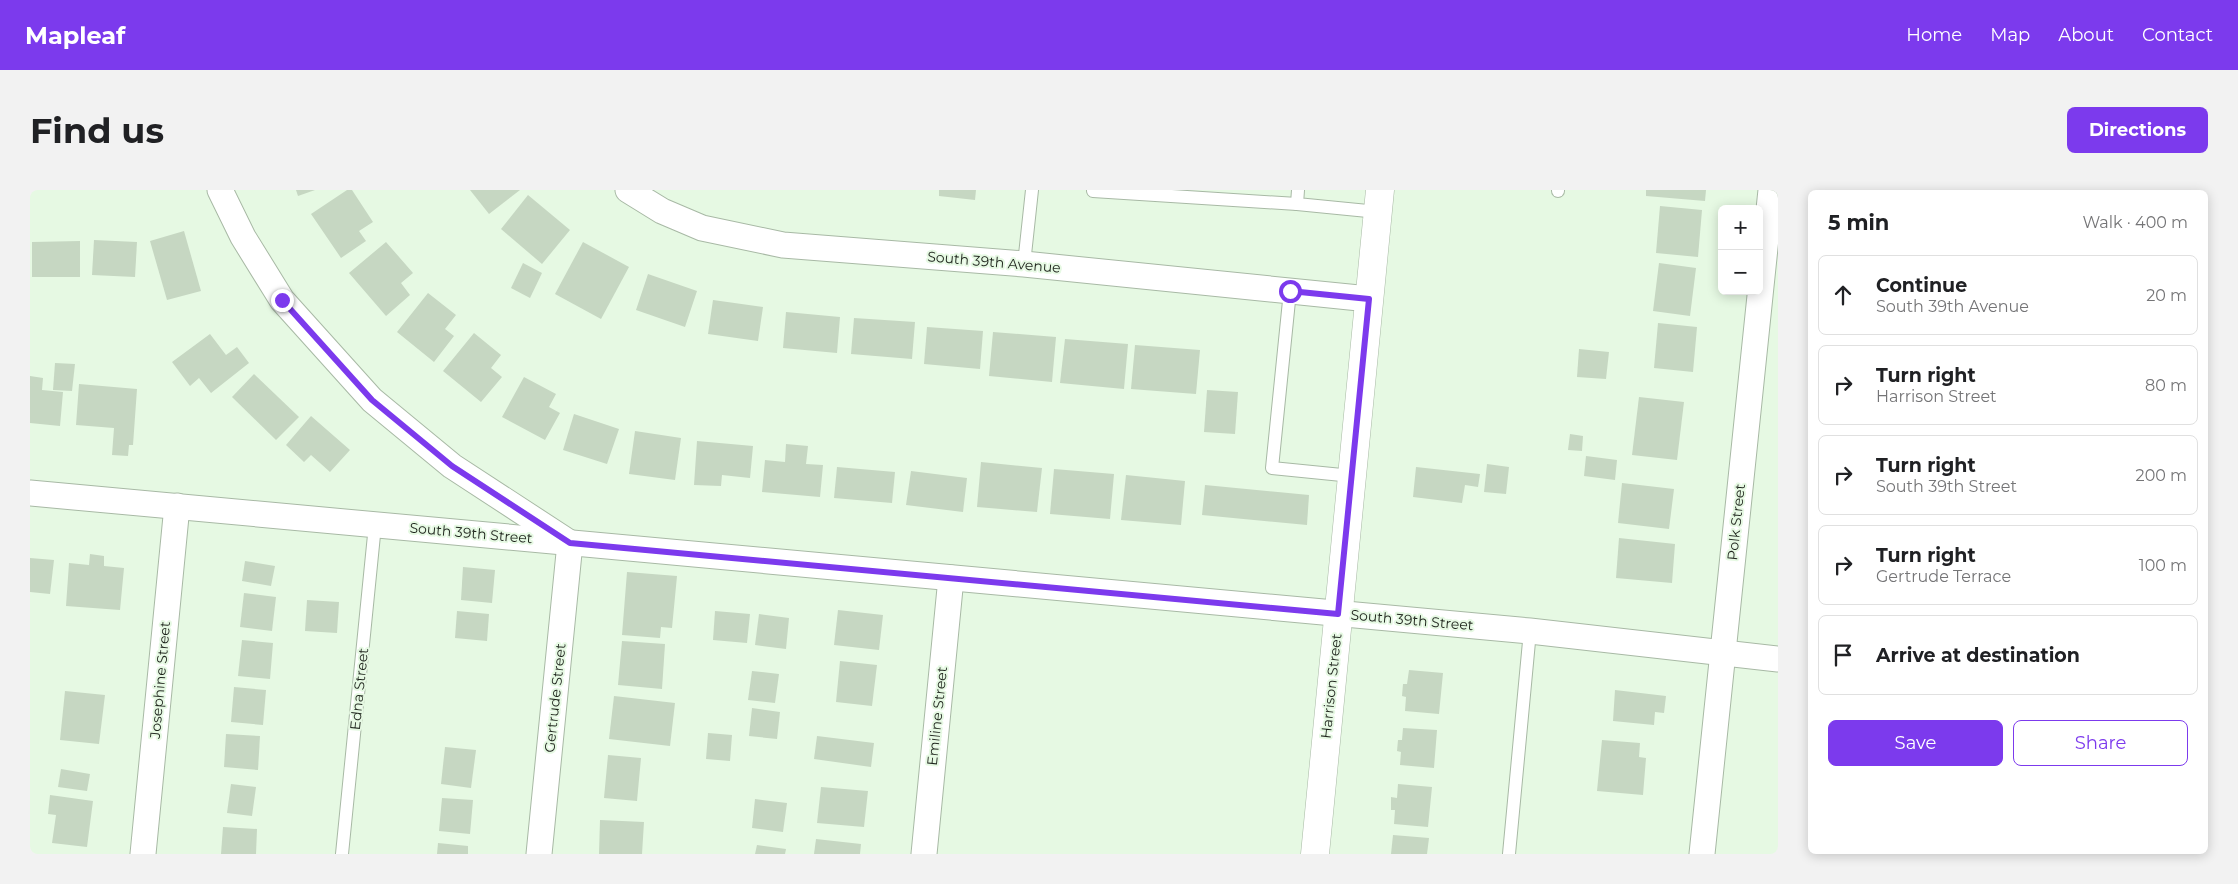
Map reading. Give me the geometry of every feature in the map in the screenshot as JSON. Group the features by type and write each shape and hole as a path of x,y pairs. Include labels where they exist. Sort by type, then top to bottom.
{"main road":[{"name":"Harrison Street","path":"1315,854 1379,201"}],"street":[{"path":"220,190 243,237 282,300 372,400 452,466 570,543"},
{"name":"South 39th Avenue","path":"628,190 662,212 702,228 742,238 783,245 1024,264 1369,299"},
{"name":"Polk Street","path":"1702,854 1771,190"},
{"name":"South 39th Street","path":"30,493 1530,631 1778,659"},
{"name":"Josephine Street","path":"143,854 176,506"},
{"name":"Gertrude Street","path":"539,854 570,543"},
{"name":"Emiline Street","path":"924,854 951,578"}],"lane":[{"path":"1024,264 1032,190"},
{"path":"1296,204 1298,190"},
{"path":"1093,191 1296,204 1379,201"},
{"path":"1290,291 1272,468 1352,476"},
{"name":"Edna Street","path":"342,854 375,524"},
{"path":"1509,854 1530,631"}],"building":[{"path":"296,190 315,190 298,196"},
{"path":"347,190 352,190 373,222 359,231 366,241 341,258 311,214"},
{"path":"470,190 520,190 489,214"},
{"path":"939,190 976,190 975,200 939,196"},
{"path":"1646,190 1706,190 1705,201 1646,196"},
{"path":"528,195 570,230 542,264 501,229"},
{"path":"1660,206 1702,210 1698,257 1656,253"},
{"path":"184,231 201,291 167,300 150,241"},
{"path":"94,240 137,242 135,277 92,275"},
{"path":"80,241 80,277 32,277 32,242"},
{"path":"386,242 413,273 401,283 410,295 386,316 349,273"},
{"path":"583,242 629,267 601,319 555,294"},
{"path":"523,263 542,273 530,298 511,288"},
{"path":"1659,263 1696,268 1690,316 1653,311"},
{"path":"648,274 697,291 685,327 636,310"},
{"path":"428,293 456,315 445,329 454,336 434,362 397,332"},
{"path":"713,300 763,307 758,341 708,334"},
{"path":"786,312 840,317 837,353 783,348"},
{"path":"854,318 915,322 912,359 851,354"},
{"path":"1658,323 1697,327 1693,372 1654,368"},
{"path":"927,327 983,331 980,369 924,364"},
{"path":"993,332 1056,337 1052,382 989,376"},
{"path":"474,333 501,355 491,368 502,377 481,402 443,371"},
{"path":"210,334 226,355 237,347 249,363 211,393 199,378 190,386 172,362"},
{"path":"1065,339 1128,344 1124,389 1060,383"},
{"path":"1135,345 1200,350 1196,394 1131,389"},
{"path":"1579,349 1609,352 1606,379 1577,377"},
{"path":"55,363 75,364 72,391 53,390"},
{"path":"254,374 299,417 276,440 232,397"},
{"path":"30,376 43,378 42,390 63,392 60,426 30,423"},
{"path":"524,377 556,394 549,407 560,413 545,440 502,417"},
{"path":"79,384 137,389 133,445 129,445 128,456 112,455 114,428 76,425"},
{"path":"1207,390 1238,392 1235,434 1204,432"},
{"path":"1639,397 1684,402 1677,460 1632,455"},
{"path":"574,414 619,429 607,464 563,450"},
{"path":"311,416 350,450 330,472 311,455 304,462 286,445"},
{"path":"635,431 681,438 675,480 629,474"},
{"path":"1570,434 1583,436 1582,451 1568,450"},
{"path":"697,441 753,446 750,478 722,475 721,486 694,485"},
{"path":"786,444 808,446 806,464 823,465 820,497 762,492 765,460 785,462"},
{"path":"1586,456 1617,460 1615,480 1584,476"},
{"path":"981,462 1042,468 1037,512 977,507"},
{"path":"1487,464 1509,467 1506,494 1484,492"},
{"path":"837,467 895,472 892,503 834,498"},
{"path":"1416,467 1480,474 1478,487 1465,485 1462,503 1413,497"},
{"path":"1054,469 1114,474 1110,519 1050,514"},
{"path":"911,471 967,478 963,512 906,505"},
{"path":"1126,475 1185,481 1181,525 1121,520"},
{"path":"1622,483 1674,489 1669,529 1618,523"},
{"path":"1205,485 1309,495 1307,525 1202,515"},
{"path":"1619,538 1675,544 1672,583 1616,578"},
{"path":"90,554 104,556 104,566 124,568 120,610 66,606 69,563 89,565"},
{"path":"30,558 54,560 50,594 30,592"},
{"path":"245,561 275,566 271,586 242,581"},
{"path":"463,567 495,570 492,603 461,600"},
{"path":"627,572 677,576 672,628 661,627 660,638 622,635"},
{"path":"244,593 276,597 272,631 240,627"},
{"path":"307,600 339,602 337,633 305,631"},
{"path":"838,610 883,615 879,650 834,645"},
{"path":"457,611 489,614 487,641 455,638"},
{"path":"715,611 750,614 747,643 713,640"},
{"path":"759,614 789,618 786,649 755,645"},
{"path":"242,640 273,643 270,679 238,676"},
{"path":"622,641 665,644 662,689 618,685"},
{"path":"840,661 877,665 872,706 836,702"},
{"path":"1409,670 1443,673 1439,714 1405,711 1406,697 1402,696 1403,684 1407,684"},
{"path":"752,671 779,674 775,703 748,700"},
{"path":"234,687 266,690 263,725 231,722"},
{"path":"1615,690 1666,696 1664,713 1655,712 1654,725 1613,721"},
{"path":"65,691 105,695 99,744 60,740"},
{"path":"614,696 675,703 670,746 609,739"},
{"path":"752,708 780,712 777,739 749,736"},
{"path":"1403,728 1437,730 1434,768 1400,765 1401,752 1397,751 1398,740 1402,740"},
{"path":"708,733 732,735 730,761 706,759"},
{"path":"226,734 260,736 258,770 224,767"},
{"path":"817,736 874,743 871,767 814,759"},
{"path":"1602,740 1640,743 1639,757 1646,758 1643,795 1597,791"},
{"path":"445,747 476,750 471,788 441,784"},
{"path":"608,755 641,758 637,801 604,798"},
{"path":"61,769 90,774 87,791 58,787"},
{"path":"231,784 256,787 252,816 227,813"},
{"path":"1398,784 1432,787 1428,827 1394,824 1395,810 1391,810 1391,797 1397,798"},
{"path":"821,787 868,791 864,827 817,823"},
{"path":"50,795 93,801 87,847 52,843 56,815 48,814"},
{"path":"442,798 473,800 470,834 439,831"},
{"path":"755,799 787,803 783,832 752,828"},
{"path":"600,820 644,822 642,854 599,854"},
{"path":"223,827 257,829 256,854 221,854"},
{"path":"1393,835 1429,838 1427,854 1391,854"},
{"path":"816,839 861,844 860,854 814,854"},
{"path":"438,843 468,846 468,854 437,854"},
{"path":"757,845 786,849 785,854 755,854"}],"route":[{"path":"282,300 372,400 452,466 570,543 1338,614 1369,299 1290,291"}]}
